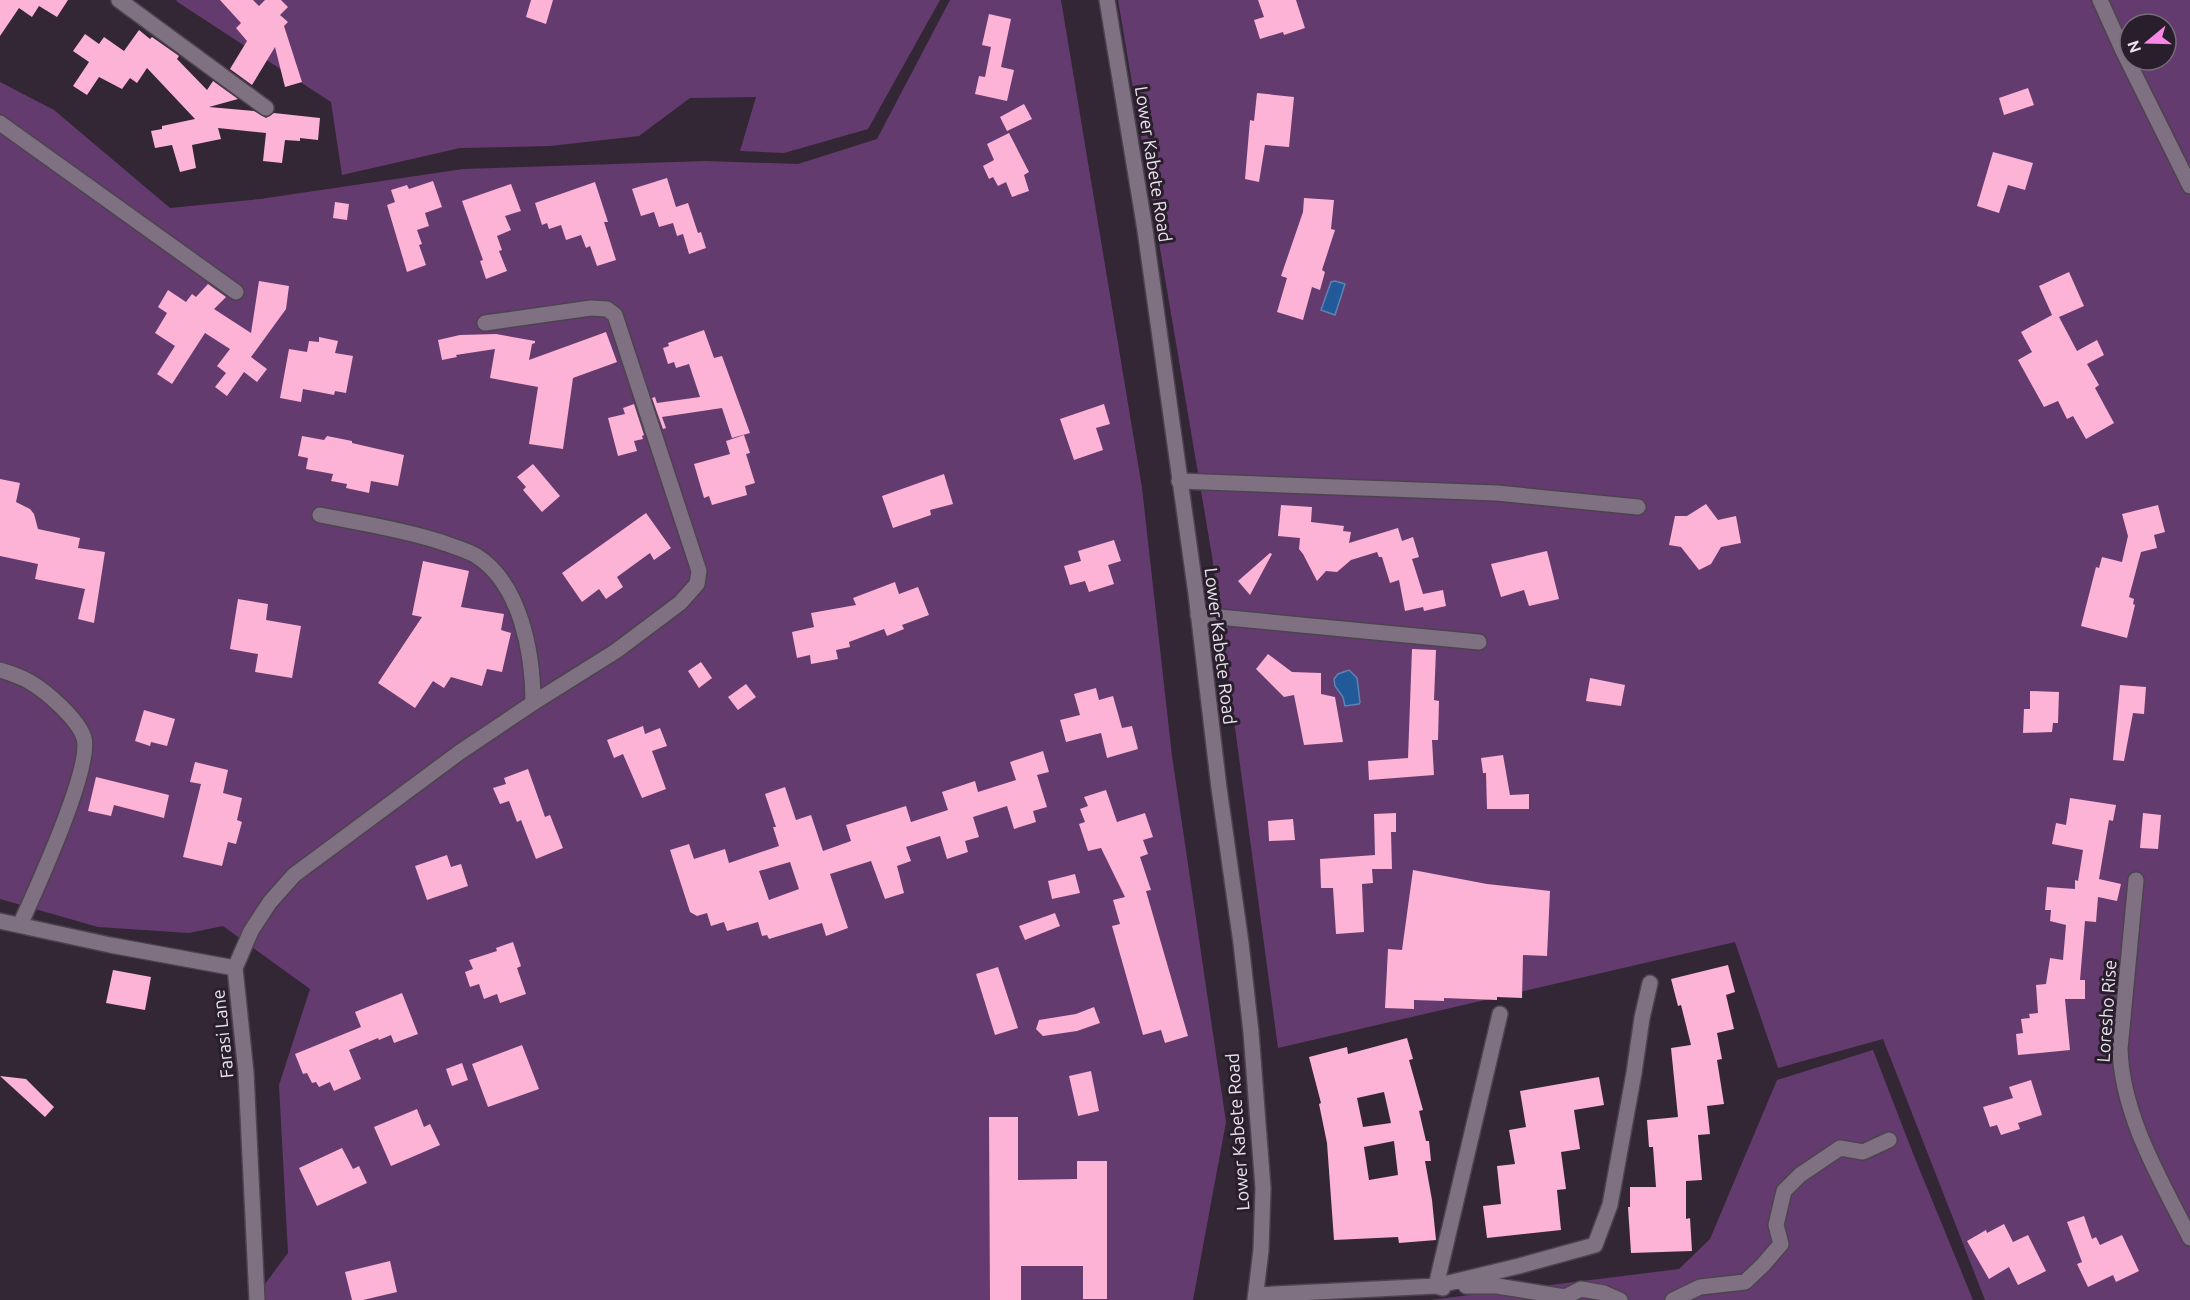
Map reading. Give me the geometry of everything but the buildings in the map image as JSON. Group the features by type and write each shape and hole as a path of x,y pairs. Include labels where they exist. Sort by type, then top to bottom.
{"street":[{"path":"119,0 266,108"},
{"name":"Lower Kabete Road","path":"1107,0 1145,230 1198,615 1251,1032 1263,1188 1261,1250 1256,1298"},
{"path":"2100,0 2122,51 2190,186"},
{"path":"0,123 236,292"},
{"path":"235,968 250,931 270,902 294,875 460,752 616,651 680,603 697,584 699,571 615,315 606,309 591,308 485,323"},
{"path":"1179,481 1497,493 1638,507"},
{"path":"320,515 398,530 434,540 466,550 488,565 509,596 522,625 532,670 533,703"},
{"path":"1198,615 1479,642"},
{"path":"0,670 30,682 52,698 79,728 84,738 85,749 75,790 20,925"},
{"name":"Loresho Rise","path":"2136,880 2120,1067 2139,1130 2190,1238"},
{"name":"Farasi Lane","path":"0,921 235,968 246,1073 257,1300"},
{"path":"1256,1298 1436,1286 1595,1245 1610,1205 1650,983"},
{"path":"1436,1286 1500,1014"},
{"path":"1673,1300 1700,1287 1745,1282 1780,1244 1776,1225 1784,1191 1800,1175 1840,1148 1863,1152 1889,1140"},
{"path":"1436,1286 1449,1289 1489,1285 1565,1297 1581,1289 1604,1293 1620,1300"}],"shaded area":[{"path":"177,0 940,0 868,129 784,153 740,151 756,97 690,98 639,136 550,146 460,148 342,175 331,102"},
{"path":"950,0 1061,0 1142,488 1172,756 1226,1122 1193,1300 253,1300 288,1253 279,1085 310,989 223,926 189,933 98,927 0,899 0,82 54,110 170,208 260,199 463,169 705,161 798,164 877,139"},
{"path":"1118,0 2190,0 2190,1300 1985,1300 1883,1039 1778,1068 1735,942 1278,1048 1212,556"},
{"path":"1873,1050 1973,1300 1430,1300 1679,1269 1710,1239 1777,1080"}],"water":[{"path":"1331,282 1345,284 1335,315 1321,310"},
{"path":"1349,670 1357,678 1360,702 1345,706 1334,679 1338,674"}]}
